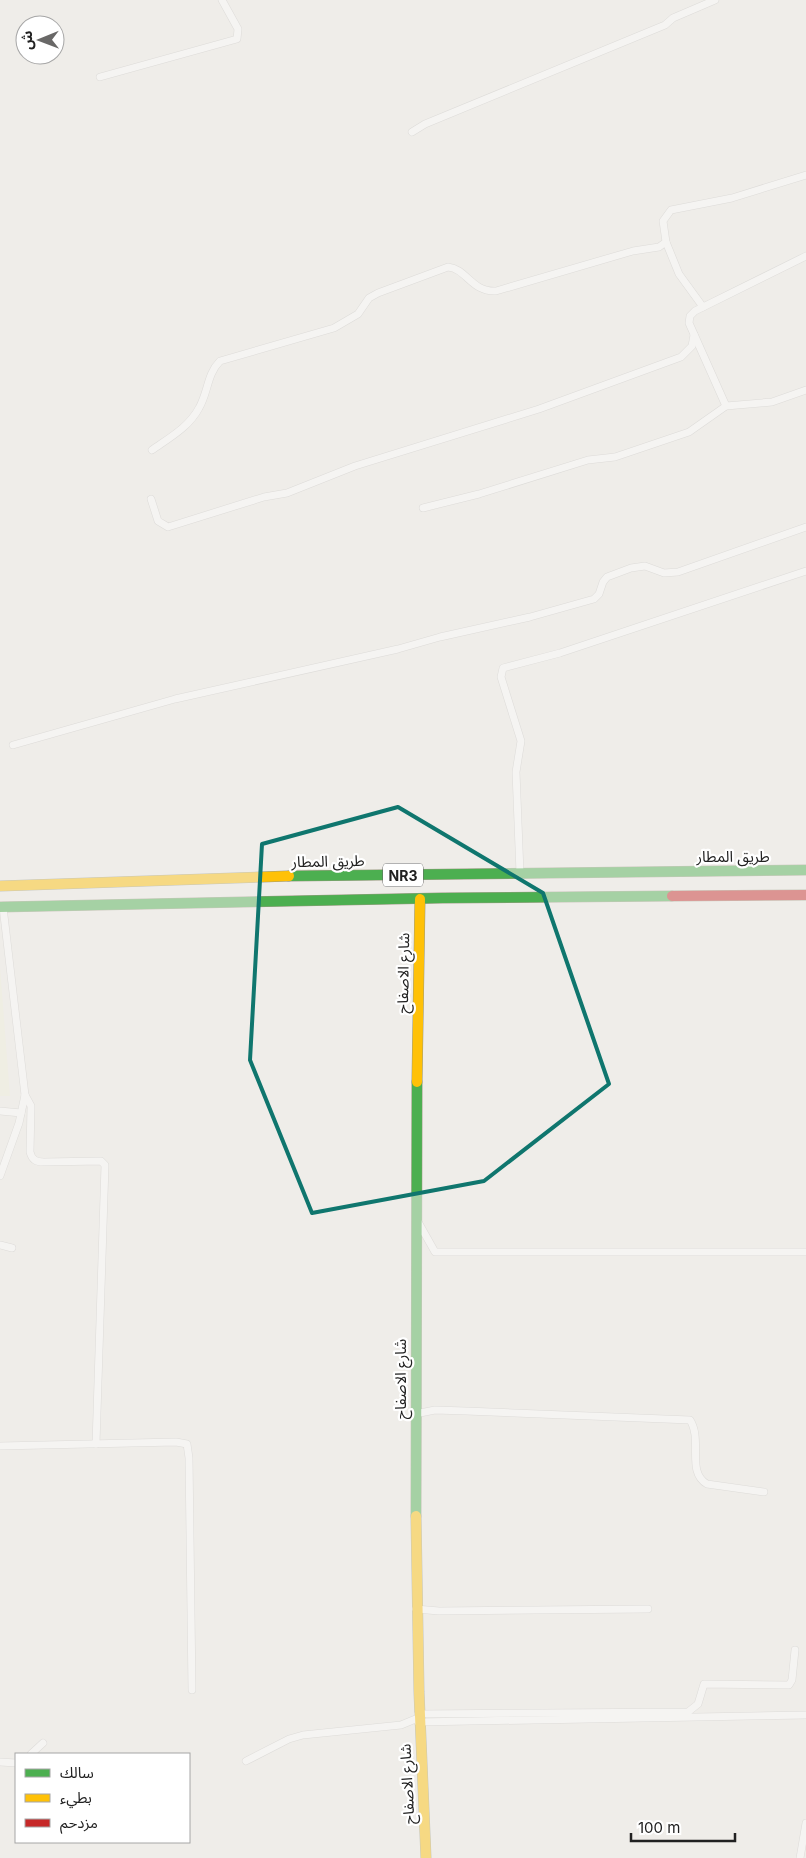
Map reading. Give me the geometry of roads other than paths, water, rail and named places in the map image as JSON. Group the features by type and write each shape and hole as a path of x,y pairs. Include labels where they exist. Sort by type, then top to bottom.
{"main road":[{"name":"طريق المطار","path":"0,886 94,881 806,870"},
{"name":"NR3","path":"2,907 420,899 806,895"},
{"name":"شارع الاصفاح","path":"420,899 416,1218 416,1609 418,1718 426,1858"}],"street":[{"path":"100,76 237,39 238,29 222,0"},
{"path":"412,132 425,124 665,25 673,18 715,0"},
{"path":"703,307 679,274 666,242 663,221 671,210 732,198 806,175"},
{"path":"152,450 181,429 194,416 203,401 213,370 220,361 334,328 358,314 369,298 378,293 448,267 459,271 480,288 496,291 633,251 659,247 666,242"},
{"path":"726,406 694,336 689,323 690,316 703,307 806,256"},
{"path":"151,499 158,521 168,527 264,497 287,492 355,466 546,407 682,356 692,346 694,336"},
{"path":"423,508 498,488 588,460 615,457 689,432 726,406 772,402 806,390"},
{"path":"13,745 175,699 530,617 594,599 599,594 607,577 631,568 645,566 664,573 678,572 806,527"},
{"path":"520,873 516,772 521,741 501,677 503,668 560,653 806,571"},
{"path":"0,1176 25,1095 2,907"},
{"path":"25,1095 31,1106 30,1152 32,1158 37,1162 101,1161 106,1165 96,1444"},
{"path":"0,1111 21,1113"},
{"path":"416,1218 435,1252 806,1252"},
{"path":"0,1245 12,1248"},
{"path":"416,1414 435,1410 466,1410 690,1420 697,1436 696,1474 701,1481 707,1484 764,1492"},
{"path":"0,1446 183,1442 188,1447 192,1690"},
{"path":"416,1609 439,1611 648,1609"},
{"path":"246,1761 289,1739 303,1735 401,1725 418,1718 688,1712 698,1704 704,1684 789,1686 792,1680 795,1650"},
{"path":"418,1718 806,1715"},
{"path":"32,1753 44,1743"},
{"path":"0,1762 15,1763"},
{"path":"800,1858 806,1823"}]}
